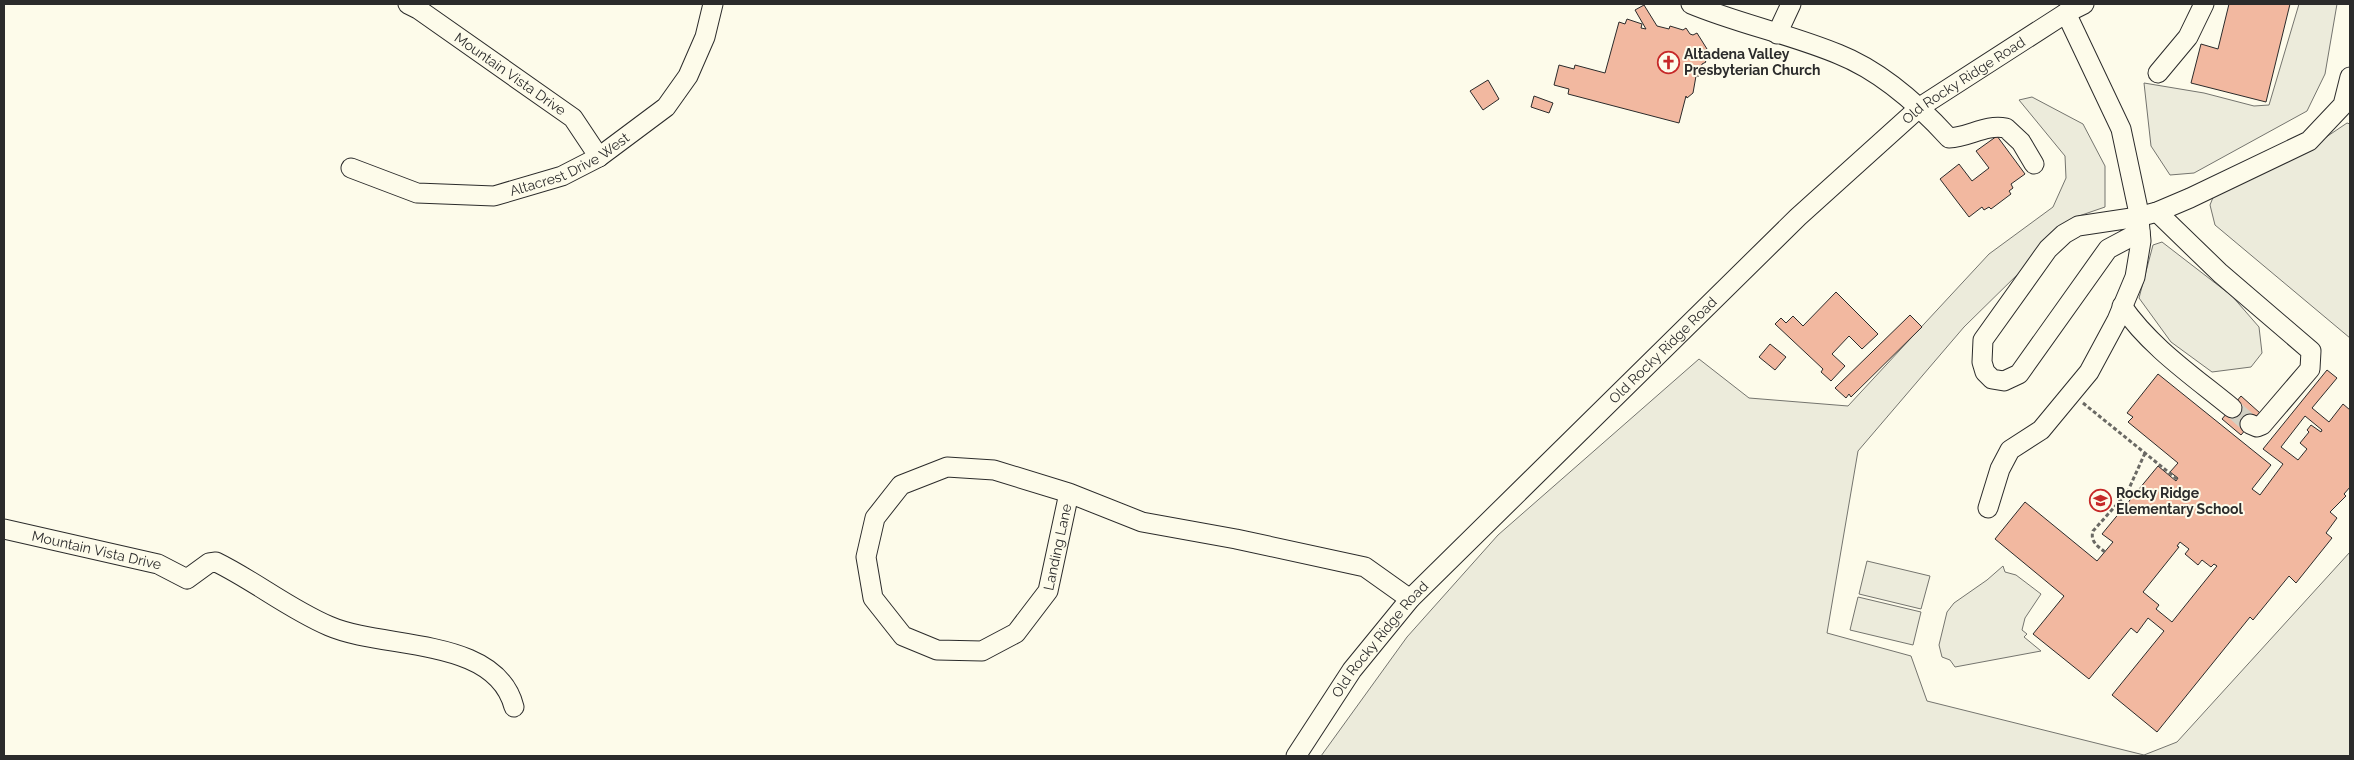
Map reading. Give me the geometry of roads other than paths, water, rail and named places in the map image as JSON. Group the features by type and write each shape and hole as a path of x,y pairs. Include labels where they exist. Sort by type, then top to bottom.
{"street":[{"name":"Mountain Vista Drive","path":"408,4 418,9 574,118 599,157"},
{"name":"Altacrest Drive West","path":"352,168 417,193 494,196 562,176 599,157 666,107 688,76 705,37 713,4"},
{"path":"1691,4 1726,19 1839,54 1879,76 1920,107 1949,138 1962,138 1986,128 2006,128 2021,142 2034,164"},
{"path":"1777,34 1791,4"},
{"path":"2158,73 2188,37 2204,4"},
{"path":"1988,508 2000,470 2010,450 2041,430 2089,372 2135,277 2141,241 2121,129 2077,7"},
{"name":"Old Rocky Ridge Road","path":"1296,756 1352,670 1410,599 1798,217 1920,107 2077,7"},
{"path":"2139,224 2078,226 2064,234 2048,250 1984,340 1982,362 1985,372 1992,379 2004,382 2019,374 2108,249 2157,212 2309,141 2347,105 2350,77"},
{"path":"2157,212 2220,274 2311,351 2310,368 2262,426 2257,427 2250,424"},
{"path":"2122,306 2136,326 2149,339 2232,408"},
{"name":"Landing Lane","path":"1069,493 1048,591 1016,633 982,651 937,650 903,636 873,598 866,557 875,518 901,485 947,467 994,470 1069,493 1142,522 1236,538 1364,567 1410,599"},
{"name":"Mountain Vista Drive","path":"4,529 158,564 187,579 208,563 216,562 341,631 471,659 490,669 499,678 511,695 514,707"}],"tunnel":[{"path":"2232,408 2250,424"}],"place":[{"name":"Altadena Valley Presbyterian Church","path":"1668,62"},
{"name":"Rocky Ridge Elementary School","path":"2100,501"}]}
